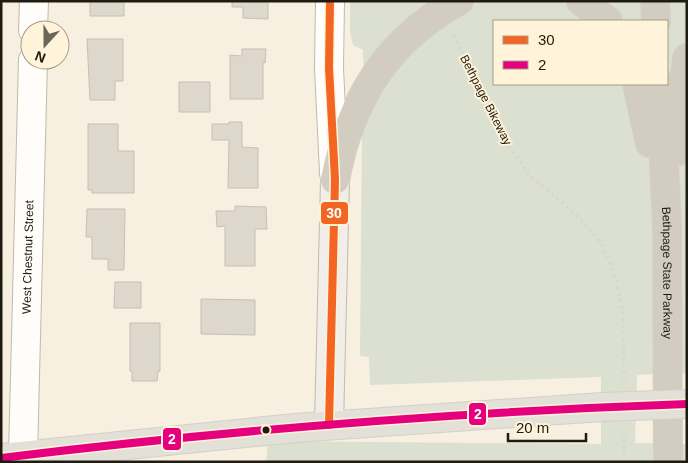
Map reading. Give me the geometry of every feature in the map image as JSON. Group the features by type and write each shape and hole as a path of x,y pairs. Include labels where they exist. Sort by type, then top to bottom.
{"highway":[{"path":"581,1 607,20"},
{"path":"655,1 656,20"},
{"path":"334,180 348,127 369,85 382,65 411,33 451,5"},
{"path":"667,226 687,58"},
{"path":"637,85 667,226"},
{"name":"Bethpage State Parkway","path":"660,85 667,226 668,462"}],"main road":[{"path":"12,457 117,453 329,425 602,407 687,404"}],"street":[{"path":"34,1 34,20"},
{"path":"329,425 334,180 328,68 330,1"},
{"name":"West Chestnut Street","path":"12,457 32,70"}],"path":[{"name":"Bethpage Bikeway","path":"451,5 483,99 506,143 532,178 575,213 603,246 615,276 623,312 624,387"},
{"path":"624,424 624,462"}],"green space":[{"path":"350,1 687,1 687,373 637,375 635,443 687,444 687,462 266,462 268,441 601,444 601,377 370,385 369,357 360,356 362,128 365,124 363,50 353,45 350,33"}],"building":[{"path":"90,1 124,1 124,16 90,16"},
{"path":"232,1 268,1 268,19 243,18 243,7 232,7"},
{"path":"87,39 123,39 123,81 115,81 115,100 90,100"},
{"path":"242,49 266,49 265,63 263,62 263,99 230,99 230,55 242,56"},
{"path":"179,82 210,82 210,112 179,112"},
{"path":"229,122 242,122 242,147 258,148 258,188 228,188 229,140 212,140 212,124 229,124"},
{"path":"88,124 118,124 118,151 134,151 134,193 92,193 92,190 88,190"},
{"path":"235,206 266,207 267,229 255,229 255,266 225,266 225,226 217,227 216,211 235,211"},
{"path":"87,209 125,209 124,270 108,270 108,259 92,259 92,237 86,237"},
{"path":"115,282 141,282 141,308 114,308"},
{"path":"201,299 255,300 255,335 201,334"},
{"path":"130,323 160,323 160,371 158,372 157,381 132,381 132,371 130,371"}],"transit line":[{"name":"30","path":"329,425 335,180 329,68 330,1"},
{"name":"2","path":"1,458 172,439 429,417 687,404"}]}
